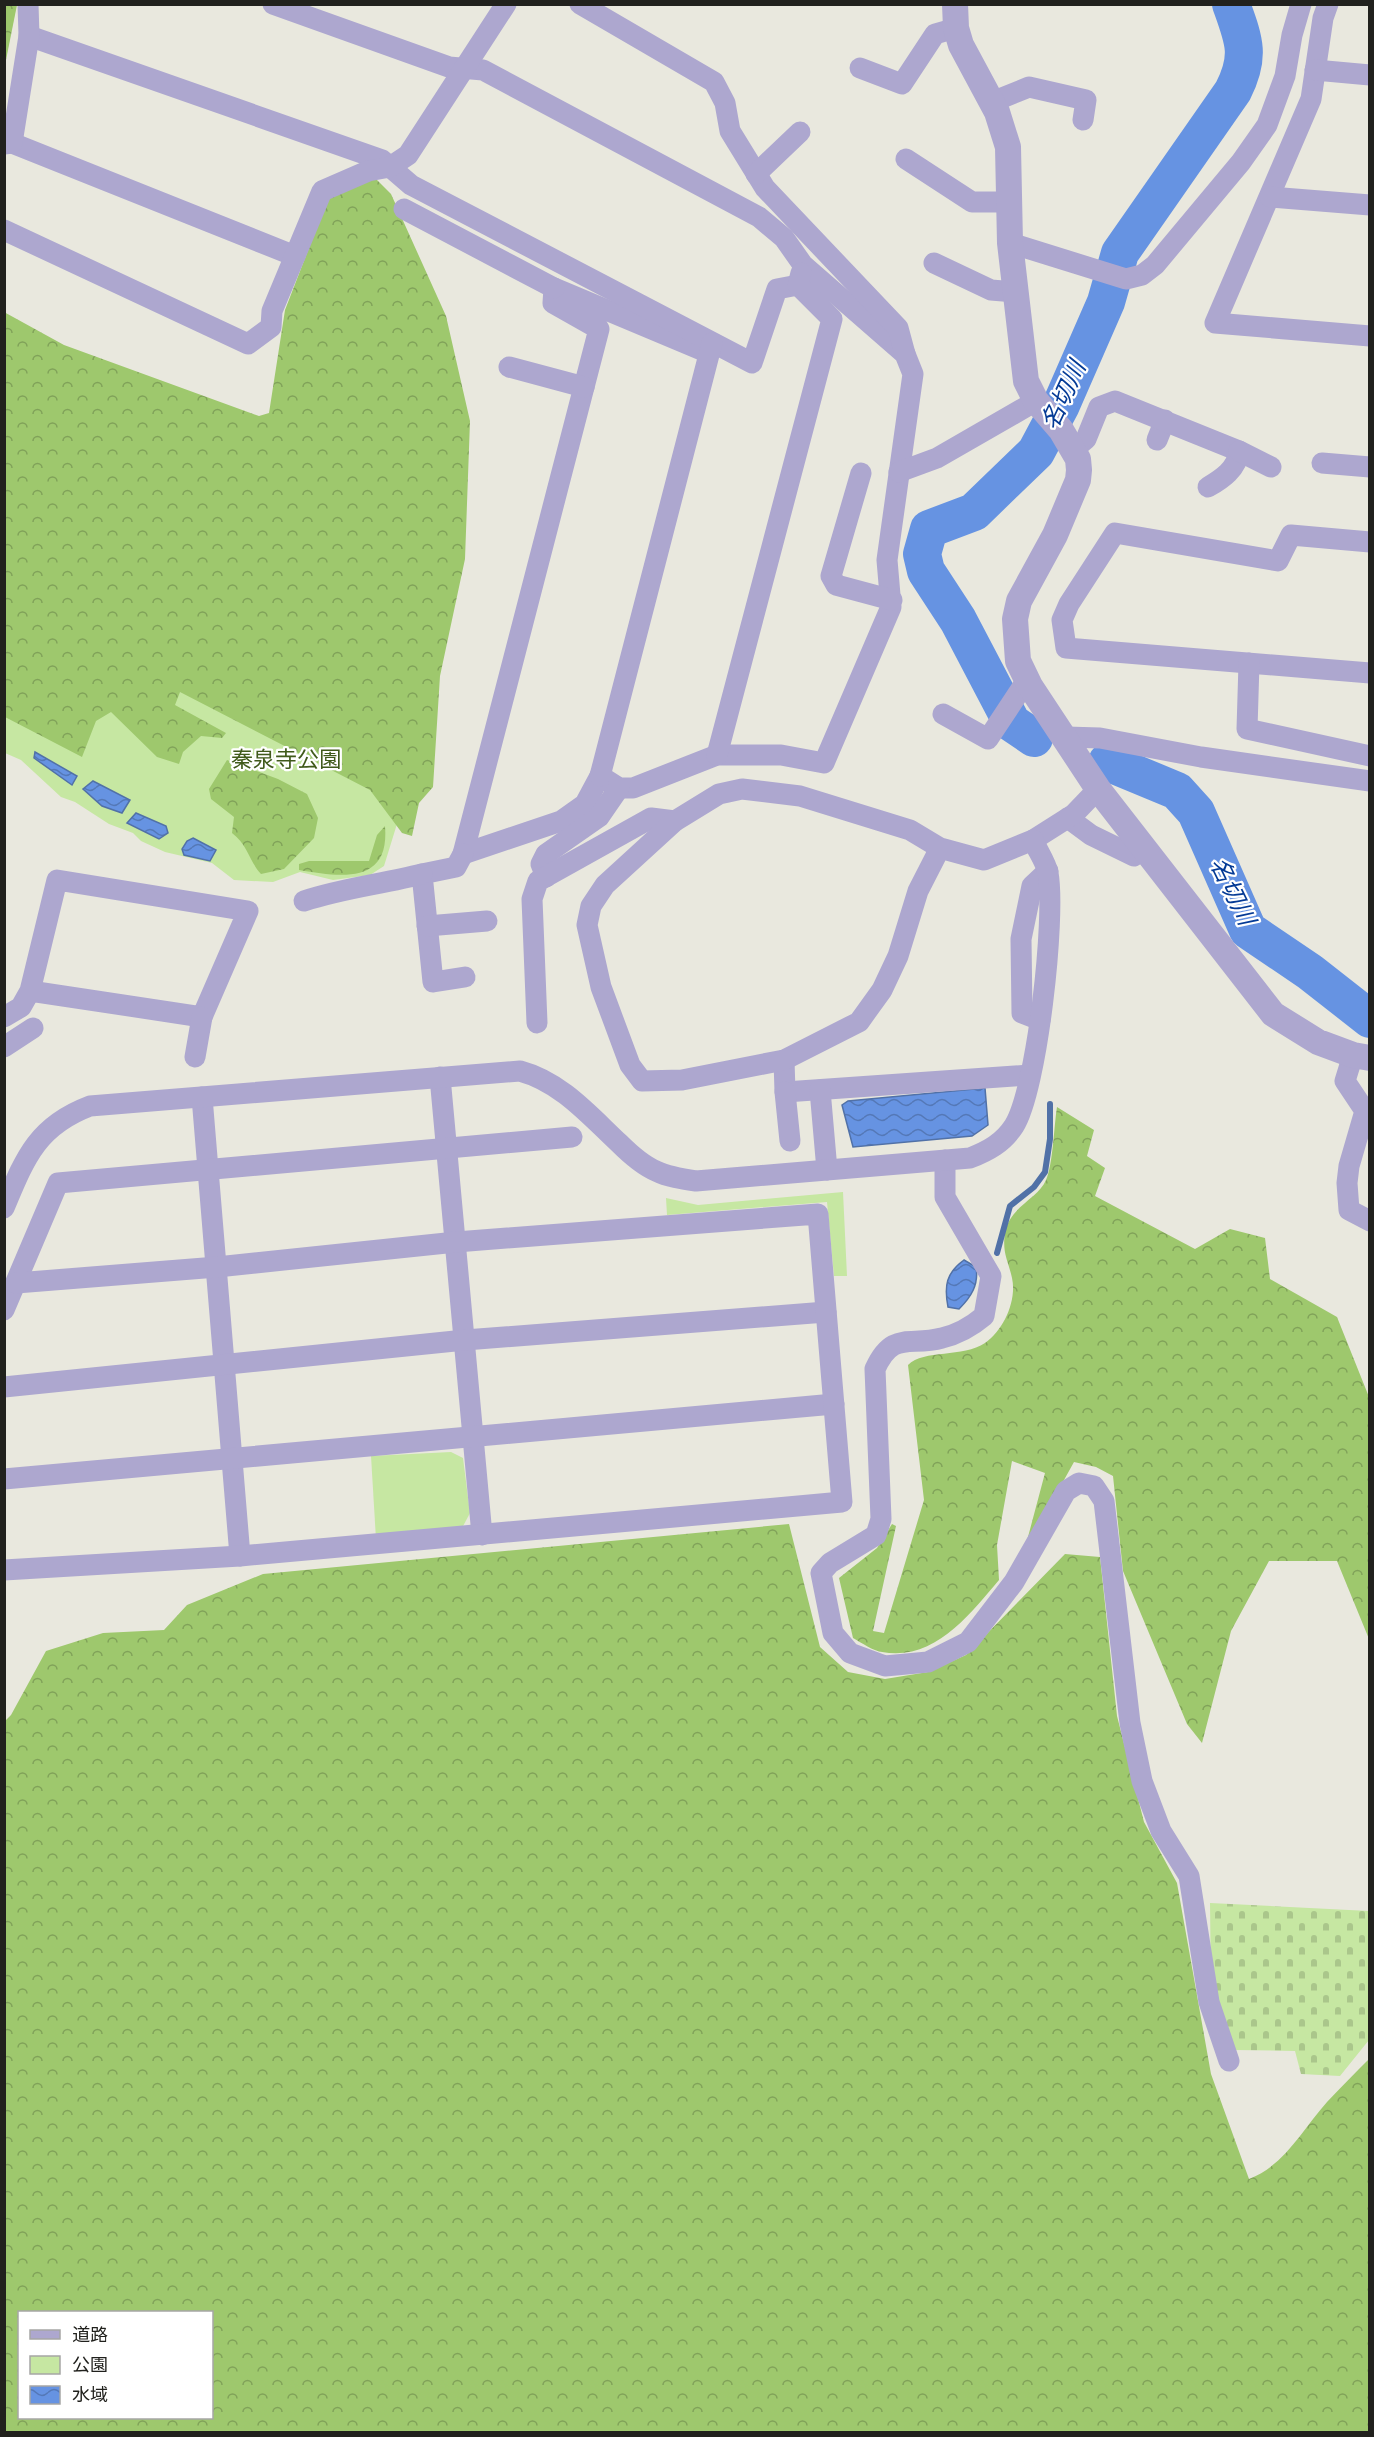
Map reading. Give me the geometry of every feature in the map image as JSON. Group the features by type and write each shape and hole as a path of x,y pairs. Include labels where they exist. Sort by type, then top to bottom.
{"street":[{"path":"28,4 29,36 8,143 295,256"},
{"path":"273,4 449,67 483,70 759,217 784,238 803,265 905,354"},
{"path":"4,230 248,344 271,327 272,310 322,191 368,171 390,167 408,155 506,4"},
{"path":"580,4 714,82 725,103 730,131 765,188 898,328 911,366 913,385 903,437 886,560 892,600 824,763 781,756 717,755 633,788 619,788 600,776"},
{"path":"1010,243 1126,279 1142,275 1155,265 1241,162 1267,125 1285,76 1292,35 1301,4"},
{"path":"1328,4 1323,18 1311,99 1215,323 1370,336"},
{"path":"860,68 902,84 935,33 956,16 966,56 992,102 1008,147 1010,243 1026,381 1036,401 1067,440 1078,459 1078,480 1055,535 1019,601 1015,619 1018,661 1027,680 1098,789 1273,1014 1318,1042 1361,1057 1345,1081 1365,1111 1349,1166 1348,1201 1349,1210 1370,1221"},
{"path":"29,36 372,156 390,167 411,185 710,348"},
{"path":"1315,70 1370,75"},
{"path":"992,102 1029,87 1086,100 1083,120"},
{"path":"756,174 801,133"},
{"path":"906,159 972,202 1009,202"},
{"path":"1270,197 1370,205"},
{"path":"405,209 554,288 752,363 777,289 798,285"},
{"path":"934,263 991,290 1015,292"},
{"path":"798,285 803,265"},
{"path":"717,755 832,319 798,285"},
{"path":"304,901 334,891 381,884 456,867 463,854 599,329 552,303 554,288"},
{"path":"463,854 561,820 585,804 600,776 710,348"},
{"path":"509,367 584,387"},
{"path":"899,472 937,458 1036,401"},
{"path":"1067,440 1086,439 1099,407 1110,401 1165,420 1271,467"},
{"path":"1157,441 1165,420"},
{"path":"1208,487 1227,475 1239,451"},
{"path":"1322,463 1370,467"},
{"path":"861,474 831,576 836,585 892,600"},
{"path":"1370,542 1291,535 1278,561 1115,533 1069,604 1062,620 1066,648 1370,673"},
{"path":"1249,663 1247,729 1370,756"},
{"path":"943,714 988,739 1027,680"},
{"path":"1066,737 1100,738 1201,757 1370,781"},
{"path":"546,877 541,864 546,854 599,817 619,788"},
{"path":"940,848 918,891 898,956 882,990 859,1022 783,1060 682,1080 642,1081 630,1065 602,987 587,925 591,906 604,885 675,821 719,794 742,789 766,790 800,796 910,830 940,848 984,860 1032,840 1068,818 1098,789"},
{"path":"537,1023 532,899 538,881 651,818 675,821"},
{"path":"1068,818 1091,835 1134,856"},
{"path":"4,1208 20,1170 43,1133 65,1116 90,1106 520,1071 540,1076 559,1088 636,1159 655,1171 672,1177 696,1181 970,1158 989,1150 1005,1138 1015,1125 1023,1105 1030,1075 1040,1020 1050,899 1047,871 1032,840"},
{"path":"422,874 433,982 465,976"},
{"path":"4,1017 21,1007 30,991 57,880 248,911 202,1017 195,1057"},
{"path":"427,926 487,921"},
{"path":"30,991 202,1017"},
{"path":"4,1047 33,1028"},
{"path":"783,1060 790,1141"},
{"path":"785,1092 1030,1075"},
{"path":"440,1077 482,1535"},
{"path":"820,1090 827,1170"},
{"path":"202,1097 240,1556"},
{"path":"4,1310 58,1183 572,1137"},
{"path":"945,1160 945,1197 991,1276 984,1316 966,1330 940,1339 900,1342 884,1351 875,1369 881,1519 876,1535 830,1563 821,1573 833,1633 850,1653 885,1666 928,1662 968,1642 1014,1582 1066,1491 1079,1483 1094,1486 1104,1501 1130,1723 1142,1781 1161,1831 1189,1876 1209,2002 1229,2061"},
{"path":"4,1570 240,1556 842,1502 818,1214 456,1242 217,1267 16,1283"},
{"path":"4,1387 465,1340 826,1312"},
{"path":"4,1479 834,1404"}],"green space":[{"path":"4,5 17,5 5,65"},
{"path":"375,178 391,194 446,316 470,421 465,559 440,676 433,787 419,803 412,836 402,833 370,790 180,692 175,705 226,733 222,738 201,736 183,752 179,764 157,757 111,712 96,721 82,757 5,717 4,312 64,345 259,416 269,413 285,310 329,196"},
{"name":"秦泉寺公園","path":"4,609 211,668 401,811 384,866 370,875 333,880 300,872 273,882 234,880 212,863 165,852 141,841 133,833 109,824 75,802 61,797 21,760 5,753"},
{"path":"227,760 278,779 307,794 318,818 314,838 284,869 261,874 242,843 232,833 234,817 211,799 209,789"},
{"path":"385,826 384,845 380,859 371,868 360,873 346,875 299,870 299,864 309,861 369,861 377,835"},
{"path":"1057,1107 1094,1130 1087,1156 1105,1168 1095,1196 1195,1249 1230,1229 1265,1238 1270,1279 1337,1317 1369,1397 1369,1639 1337,1561 1269,1561 1231,1631 1202,1743 1187,1724 1123,1571 1113,1476 1096,1467 1074,1462 1024,1552 1045,1473 1012,1461 997,1545 999,1580 963,1620 934,1643 918,1650 901,1653 882,1652 853,1638 839,1578 877,1548 892,1524 896,1526 873,1631 884,1633 924,1500 908,1365 924,1357 976,1348 992,1337 1003,1323 1013,1296 1012,1278 1005,1251 1005,1233 1012,1216 1046,1180 1052,1155"},
{"path":"843,1192 847,1276 834,1276 827,1202 667,1215 666,1198 698,1205"},
{"path":"451,1452 463,1458 470,1513 461,1530 376,1539 371,1456"},
{"path":"789,1524 820,1647 848,1672 885,1679 928,1672 966,1655 1065,1554 1100,1557 1117,1716 1144,1822 1177,1883 1211,2074 1249,2179 1262,2173 1283,2156 1327,2102 1369,2059 1369,2432 5,2432 4,1722 11,1715 46,1651 103,1633 164,1630 187,1605 263,1574"},
{"path":"1210,1903 1369,1911 1369,2040 1340,2076 1301,2074 1295,2051 1234,2050 1211,1985"}],"water":[{"path":"35,752 77,776 72,785 34,758"},
{"path":"93,781 130,800 122,813 102,806 83,789"},
{"path":"136,813 166,826 168,833 159,839 127,823"},
{"path":"193,838 216,850 210,861 184,855 182,849 187,841"},
{"path":"985,1088 988,1125 972,1136 853,1147 842,1105 848,1101"},
{"path":"964,1260 976,1267 975,1285 959,1309 948,1307 946,1293 948,1280 953,1270"}],"waterway":[{"name":"名切川","path":"1034,738 1012,723 958,620 926,571 922,554 929,529 974,512 1036,452 1061,405 1106,302 1120,253 1233,91 1239,79 1244,48 1231,4"},
{"name":"名切川","path":"1107,762 1177,791 1196,812 1248,930 1310,972 1370,1019"},
{"path":"997,1253 1010,1206 1034,1187 1045,1172 1050,1139 1050,1104"}]}
